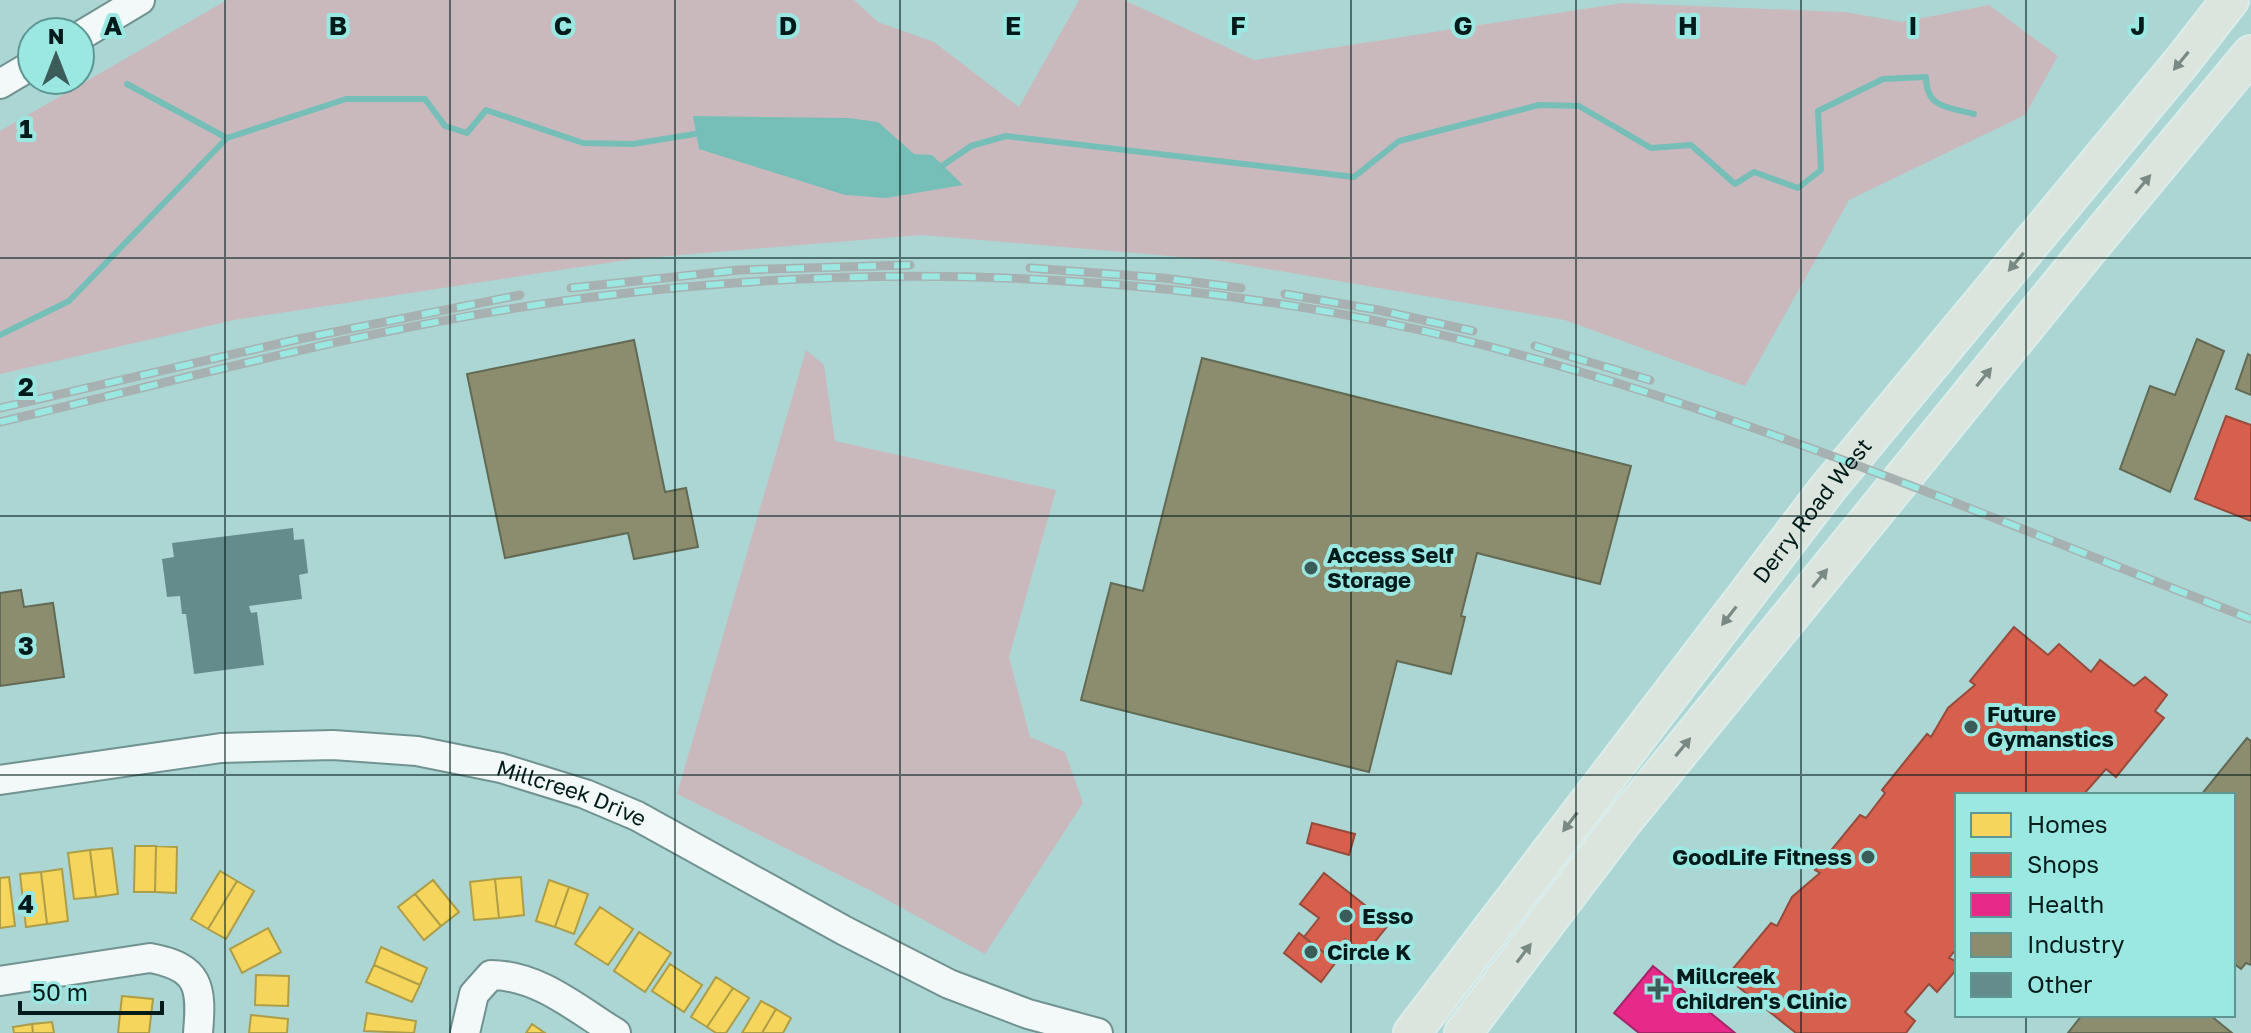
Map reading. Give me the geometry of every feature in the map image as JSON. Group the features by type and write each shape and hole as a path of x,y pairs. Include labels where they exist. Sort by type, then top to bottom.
{"main road":[{"name":"Derry Road West","path":"1412,1033 1582,806 1828,488 2230,0"},
{"path":"1471,1027 1622,823 2251,54"}],"street":[{"path":"96,26 140,0"},
{"name":"Millcreek Drive","path":"0,780 221,748 333,745 417,751 501,768 585,794 637,816 845,931 949,984 1028,1014 1098,1033"},
{"path":"0,981 150,958 167,961 187,970 198,984 198,1033"},
{"path":"465,1033 474,994 491,975 514,975 542,987 616,1033"}],"shaded area":[{"path":"227,0 854,0 878,22 934,42 1019,107 1079,0 1124,0 1254,60 1622,3 1845,12 1902,22 1989,5 2058,56 2025,115 1849,200 1745,386 1565,320 1216,260 922,235 633,259 234,320 0,374 0,131 61,96 96,96 96,76"},
{"path":"806,350 824,365 835,441 1056,490 1009,657 1030,737 1065,752 1083,803 985,954 875,893 677,794"}],"water":[{"path":"693,116 848,118 878,122 914,154 932,155 963,185 886,198 845,195 699,149"}],"building: Homes":[{"path":"135,846 156,846 155,892 134,892"},
{"path":"156,846 177,847 176,893 155,892"},
{"path":"112,848 118,894 96,897 90,850"},
{"path":"90,850 96,897 74,899 68,853"},
{"path":"62,869 68,921 47,924 41,872"},
{"path":"220,871 237,881 208,929 191,919"},
{"path":"41,872 47,924 26,927 20,874"},
{"path":"9,877 15,926 0,928 0,878"},
{"path":"521,877 524,915 499,918 495,879"},
{"path":"495,879 499,918 474,920 470,882"},
{"path":"433,880 459,912 441,926 415,894"},
{"path":"549,880 569,887 555,927 536,921"},
{"path":"237,881 254,891 226,939 208,929"},
{"path":"569,887 588,894 574,934 555,927"},
{"path":"415,894 441,926 424,940 398,907"},
{"path":"600,907 633,929 608,965 575,944"},
{"path":"268,928 281,952 242,973 230,949"},
{"path":"639,932 671,953 645,992 614,971"},
{"path":"381,947 427,968 420,985 374,965"},
{"path":"670,964 702,985 684,1012 652,991"},
{"path":"374,965 420,985 412,1002 366,982"},
{"path":"256,975 289,976 288,1006 255,1005"},
{"path":"716,977 733,988 707,1027 691,1017"},
{"path":"733,988 749,998 726,1033 716,1033 707,1027"},
{"path":"122,996 153,999 149,1033 118,1033"},
{"path":"761,1001 776,1009 762,1033 742,1033"},
{"path":"776,1009 791,1018 783,1033 762,1033"},
{"path":"367,1013 416,1021 414,1033 364,1031"},
{"path":"251,1015 288,1019 287,1033 249,1033"},
{"path":"52,1022 54,1033 33,1033 32,1024"},
{"path":"32,1024 33,1033 14,1033 13,1027"},
{"path":"532,1024 545,1033 526,1033"}],"building: Shops":[{"path":"2226,416 2251,425 2251,521 2195,499"},
{"path":"2014,627 2048,655 2059,644 2091,672 2100,660 2134,686 2145,677 2167,695 2155,711 2164,718 2116,777 2106,769 2085,793 1955,793 1955,950 1949,958 1955,961 1955,971 1937,992 1929,984 1905,1012 1915,1021 1906,1033 1796,1033 1726,977 1771,923 1777,926 1792,897 1820,873 1815,870 1860,815 1866,818 1885,793 1882,790 1927,734 1931,737 1948,708 1975,685 1970,681"},
{"path":"1312,823 1355,834 1349,855 1307,843"},
{"path":"1324,873 1389,924 1365,954 1345,939 1330,957 1304,937 1319,918 1300,904"},
{"path":"1299,933 1336,962 1321,982 1284,953"}],"building: Health":[{"name":"Millcreek children's Clinic","path":"1653,966 1735,1033 1639,1033 1614,1013"}],"building: Industry":[{"path":"2197,339 2224,351 2170,492 2120,469 2150,386 2175,395"},
{"path":"634,340 665,492 686,488 698,547 634,559 628,533 505,558 467,374"},
{"path":"2248,354 2251,356 2251,395 2236,389"},
{"name":"Access Self Storage","path":"1202,358 1631,466 1600,584 1477,553 1461,616 1465,617 1451,674 1397,661 1369,772 1081,700 1111,583 1143,591"},
{"path":"21,590 24,607 53,603 64,677 0,686 0,593"},
{"path":"2247,738 2251,741 2251,965 2246,963 2241,969 2235,964 2235,793 2203,793"},
{"path":"2080,1017 2212,1017 2232,1033 2068,1033"}],"building: Other":[{"path":"293,528 294,540 304,539 308,573 299,575 302,599 249,606 251,613 257,612 264,665 194,674 186,614 182,614 180,596 167,597 162,559 174,557 172,543"}],"waterway":[{"path":"939,168 971,146 1006,136 1354,177 1399,141 1539,105 1579,106 1651,148 1691,145 1735,184 1754,172 1798,188 1821,170 1818,111 1883,79 1926,77 1927,87 1935,101 1948,108 1974,114"},
{"path":"127,84 227,138"},
{"path":"0,335 69,301 227,138 346,99 425,99 445,126 467,133 486,110 583,143 633,144 701,133"}],"railway":[{"path":"571,288 739,270 910,265"},
{"path":"1030,268 1163,278 1241,288"},
{"path":"0,422 369,335 593,297 708,285 825,278 1058,280 1174,290 1290,305 1404,327 1611,381 1796,443 2251,619"},
{"path":"1285,294 1473,331"},
{"path":"0,408 299,339 520,295"},
{"path":"1535,346 1650,380"}],"place":[{"name":"Access Self Storage","path":"1311,568"},
{"name":"Future Gymanstics","path":"1971,727"},
{"name":"GoodLife Fitness","path":"1868,857"},
{"name":"Esso","path":"1346,916"},
{"name":"Circle K","path":"1311,952"},
{"name":"Millcreek children's Clinic","path":"1658,989"}]}
